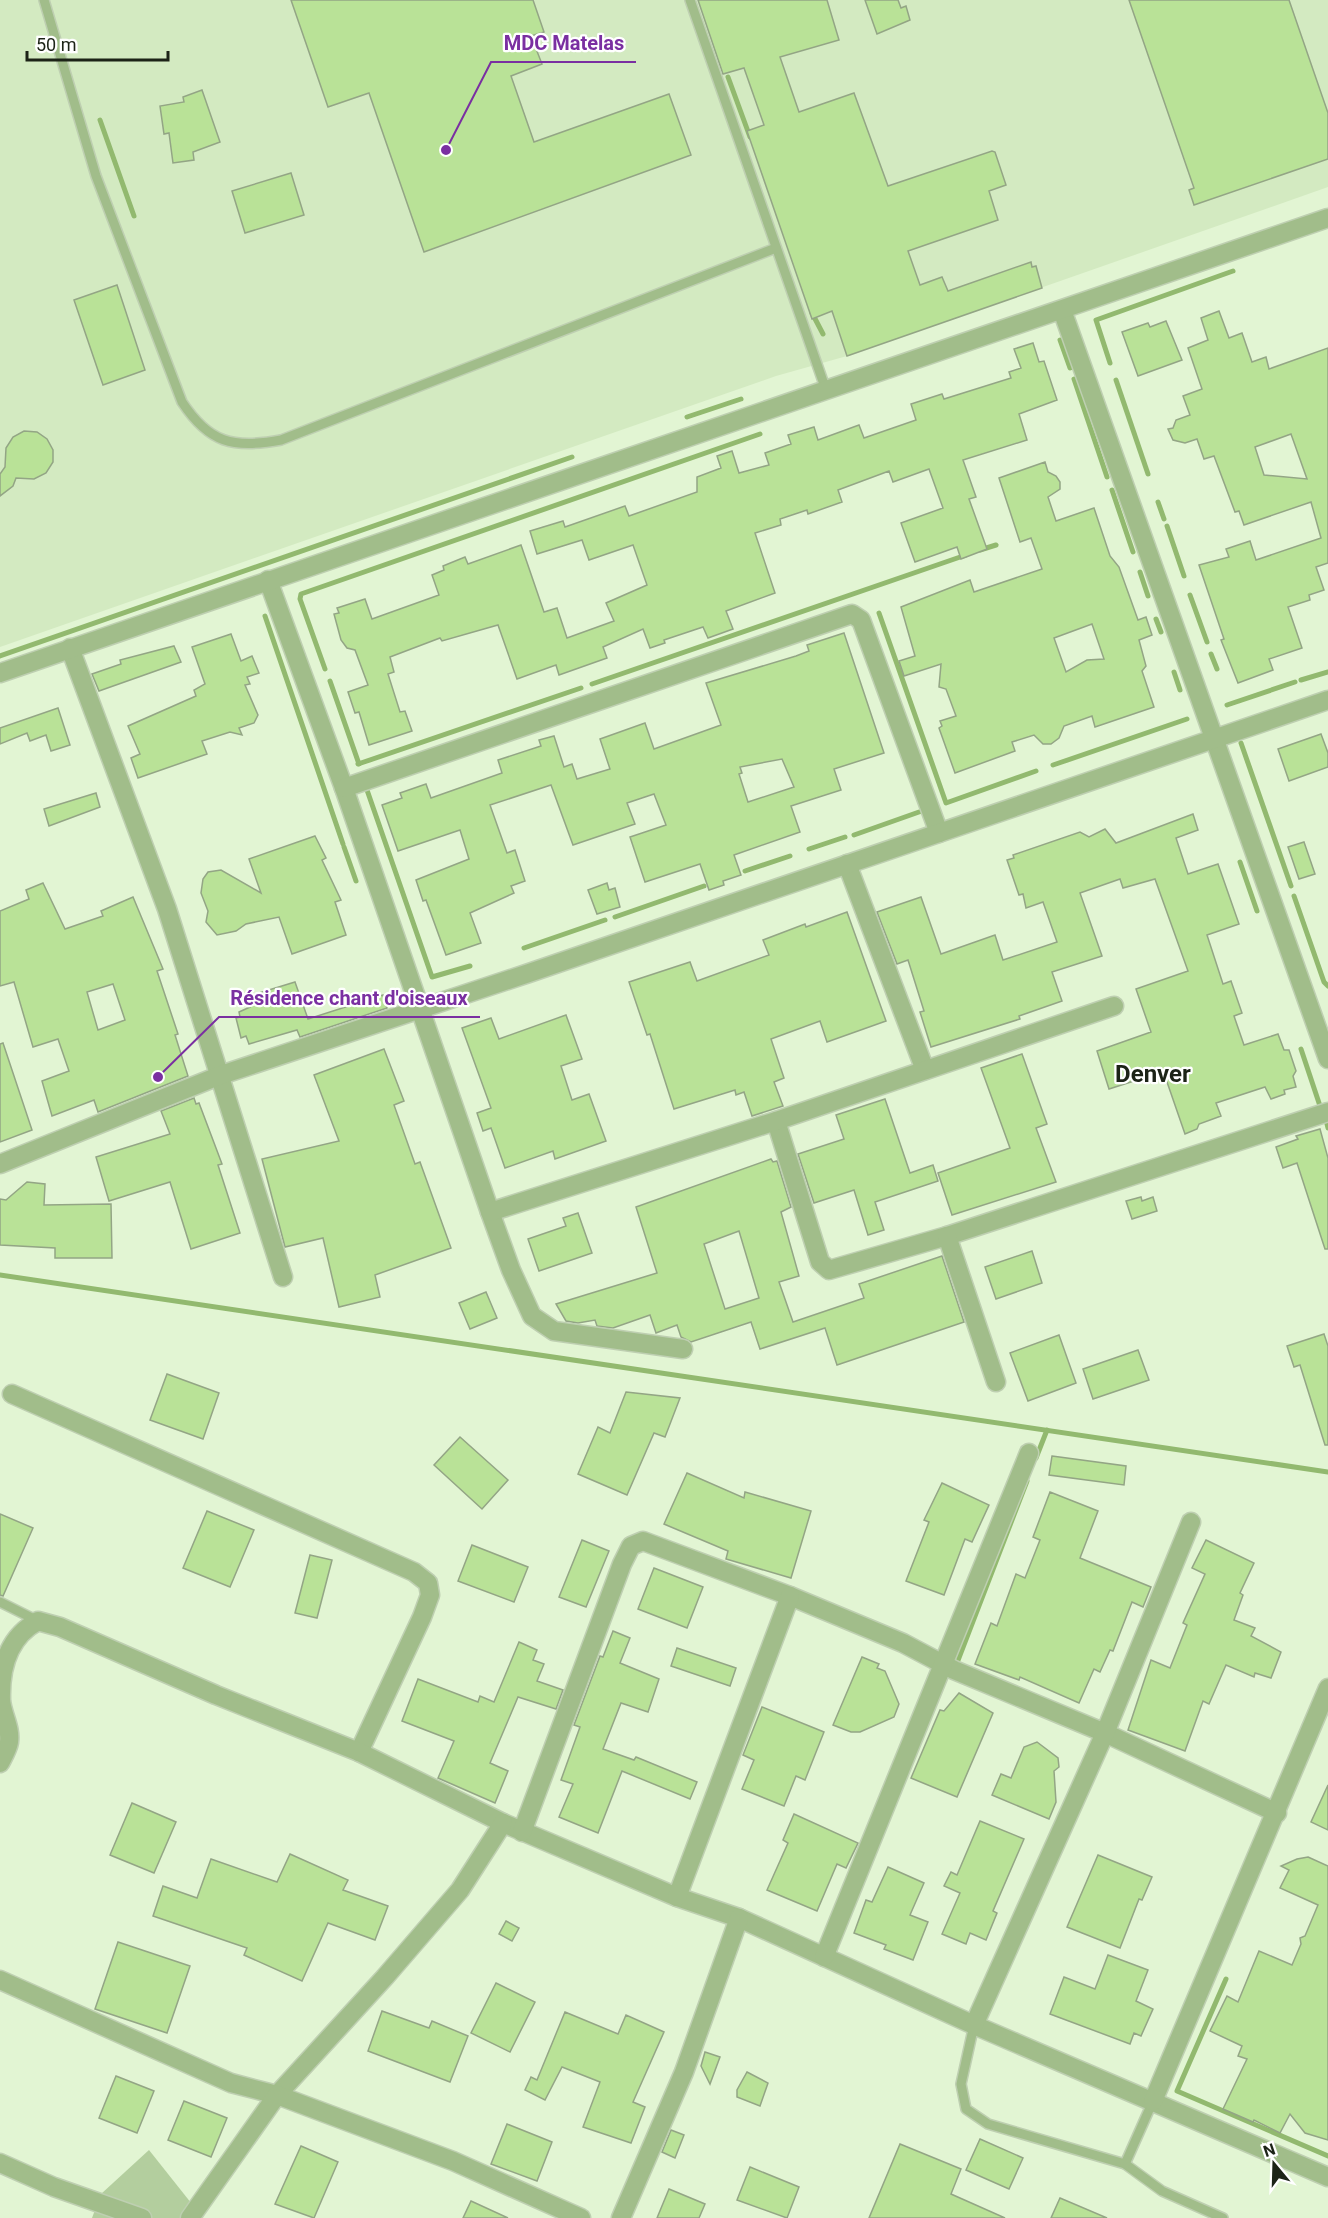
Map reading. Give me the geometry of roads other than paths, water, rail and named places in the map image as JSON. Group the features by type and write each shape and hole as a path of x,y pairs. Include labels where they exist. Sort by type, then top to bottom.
{"street":[{"path":"0,673 1328,218"},
{"path":"1062,310 1328,1059"},
{"path":"268,580 344,788 490,1212 511,1270 532,1316 554,1331 683,1349"},
{"path":"344,788 852,614 861,620 939,832"},
{"path":"70,648 167,909 284,1277"},
{"path":"0,1164 221,1075 1328,700"},
{"path":"847,864 925,1070"},
{"path":"490,1212 776,1121 1114,1006"},
{"path":"776,1121 820,1262 829,1269 947,1236 1328,1112"},
{"path":"947,1236 996,1382"},
{"path":"12,1394 414,1572 428,1583 430,1595 422,1617 359,1752"},
{"path":"824,1957 1029,1453"},
{"path":"974,2025 1105,1733 1191,1522"},
{"path":"522,1832 581,1668 631,1546 643,1541 790,1596 903,1643 942,1664 1105,1733 1276,1813"},
{"path":"677,1897 790,1596"},
{"path":"0,1763 9,1742 1,1701 2,1669 7,1653 14,1639 38,1621 60,1627 216,1695 359,1752 522,1832 677,1897 738,1918 974,2025 1328,2177"},
{"path":"1154,2101 1328,1688"},
{"path":"190,2218 277,2095 370,1995 460,1890 503,1823"},
{"path":"621,2218 684,2072 738,1918"},
{"path":"0,1980 231,2083 277,2095 453,2161 580,2218"},
{"path":"0,2163 54,2187 142,2218"}],"lane":[{"path":"44,0 96,176 182,402 196,423 215,437 239,443 261,444 282,440 776,248"},
{"path":"690,0 826,390"},
{"path":"0,1602 38,1621"},
{"path":"974,2025 961,2084 966,2109 988,2124 1125,2164 1162,2191 1223,2218"},
{"path":"1125,2164 1154,2101"}],"waterway":[{"path":"728,77 750,137"},
{"path":"100,120 134,216"},
{"path":"1110,363 1096,320 1233,271"},
{"path":"812,313 823,334"},
{"path":"1060,340 1070,368"},
{"path":"1074,379 1107,477"},
{"path":"1116,380 1148,474"},
{"path":"687,417 741,399"},
{"path":"325,669 300,599 301,594 760,434"},
{"path":"0,656 572,457"},
{"path":"1112,490 1133,552"},
{"path":"1158,502 1164,519"},
{"path":"1167,526 1184,576"},
{"path":"980,550 996,545"},
{"path":"592,684 966,555"},
{"path":"1140,572 1148,596"},
{"path":"1190,595 1207,642"},
{"path":"879,613 946,803 1036,771"},
{"path":"265,616 343,844"},
{"path":"1156,619 1161,632"},
{"path":"1211,654 1217,669"},
{"path":"1174,672 1180,690"},
{"path":"1301,680 1328,672"},
{"path":"330,681 359,764"},
{"path":"1227,705 1295,682"},
{"path":"358,764 581,688"},
{"path":"1053,765 1187,719"},
{"path":"1241,743 1291,886"},
{"path":"367,790 432,977 470,966"},
{"path":"854,835 919,812"},
{"path":"809,849 845,837"},
{"path":"344,847 356,881"},
{"path":"745,871 790,856"},
{"path":"1240,862 1257,911"},
{"path":"615,917 704,886"},
{"path":"1294,896 1324,982 1328,986"},
{"path":"524,948 605,920"},
{"path":"1301,1049 1320,1106"},
{"path":"1327,1124 1328,1128"},
{"path":"0,1275 1328,1472"},
{"path":"1036,1458 1047,1430"},
{"path":"955,1668 1027,1481"},
{"path":"1226,1979 1177,2091 1328,2156"}],"place":[{"name":"MDC Matelas","path":"446,150"},
{"name":"Résidence chant d'oiseaux","path":"158,1077"}],"district":[{"name":"Denver","path":"1153,1074"}]}
